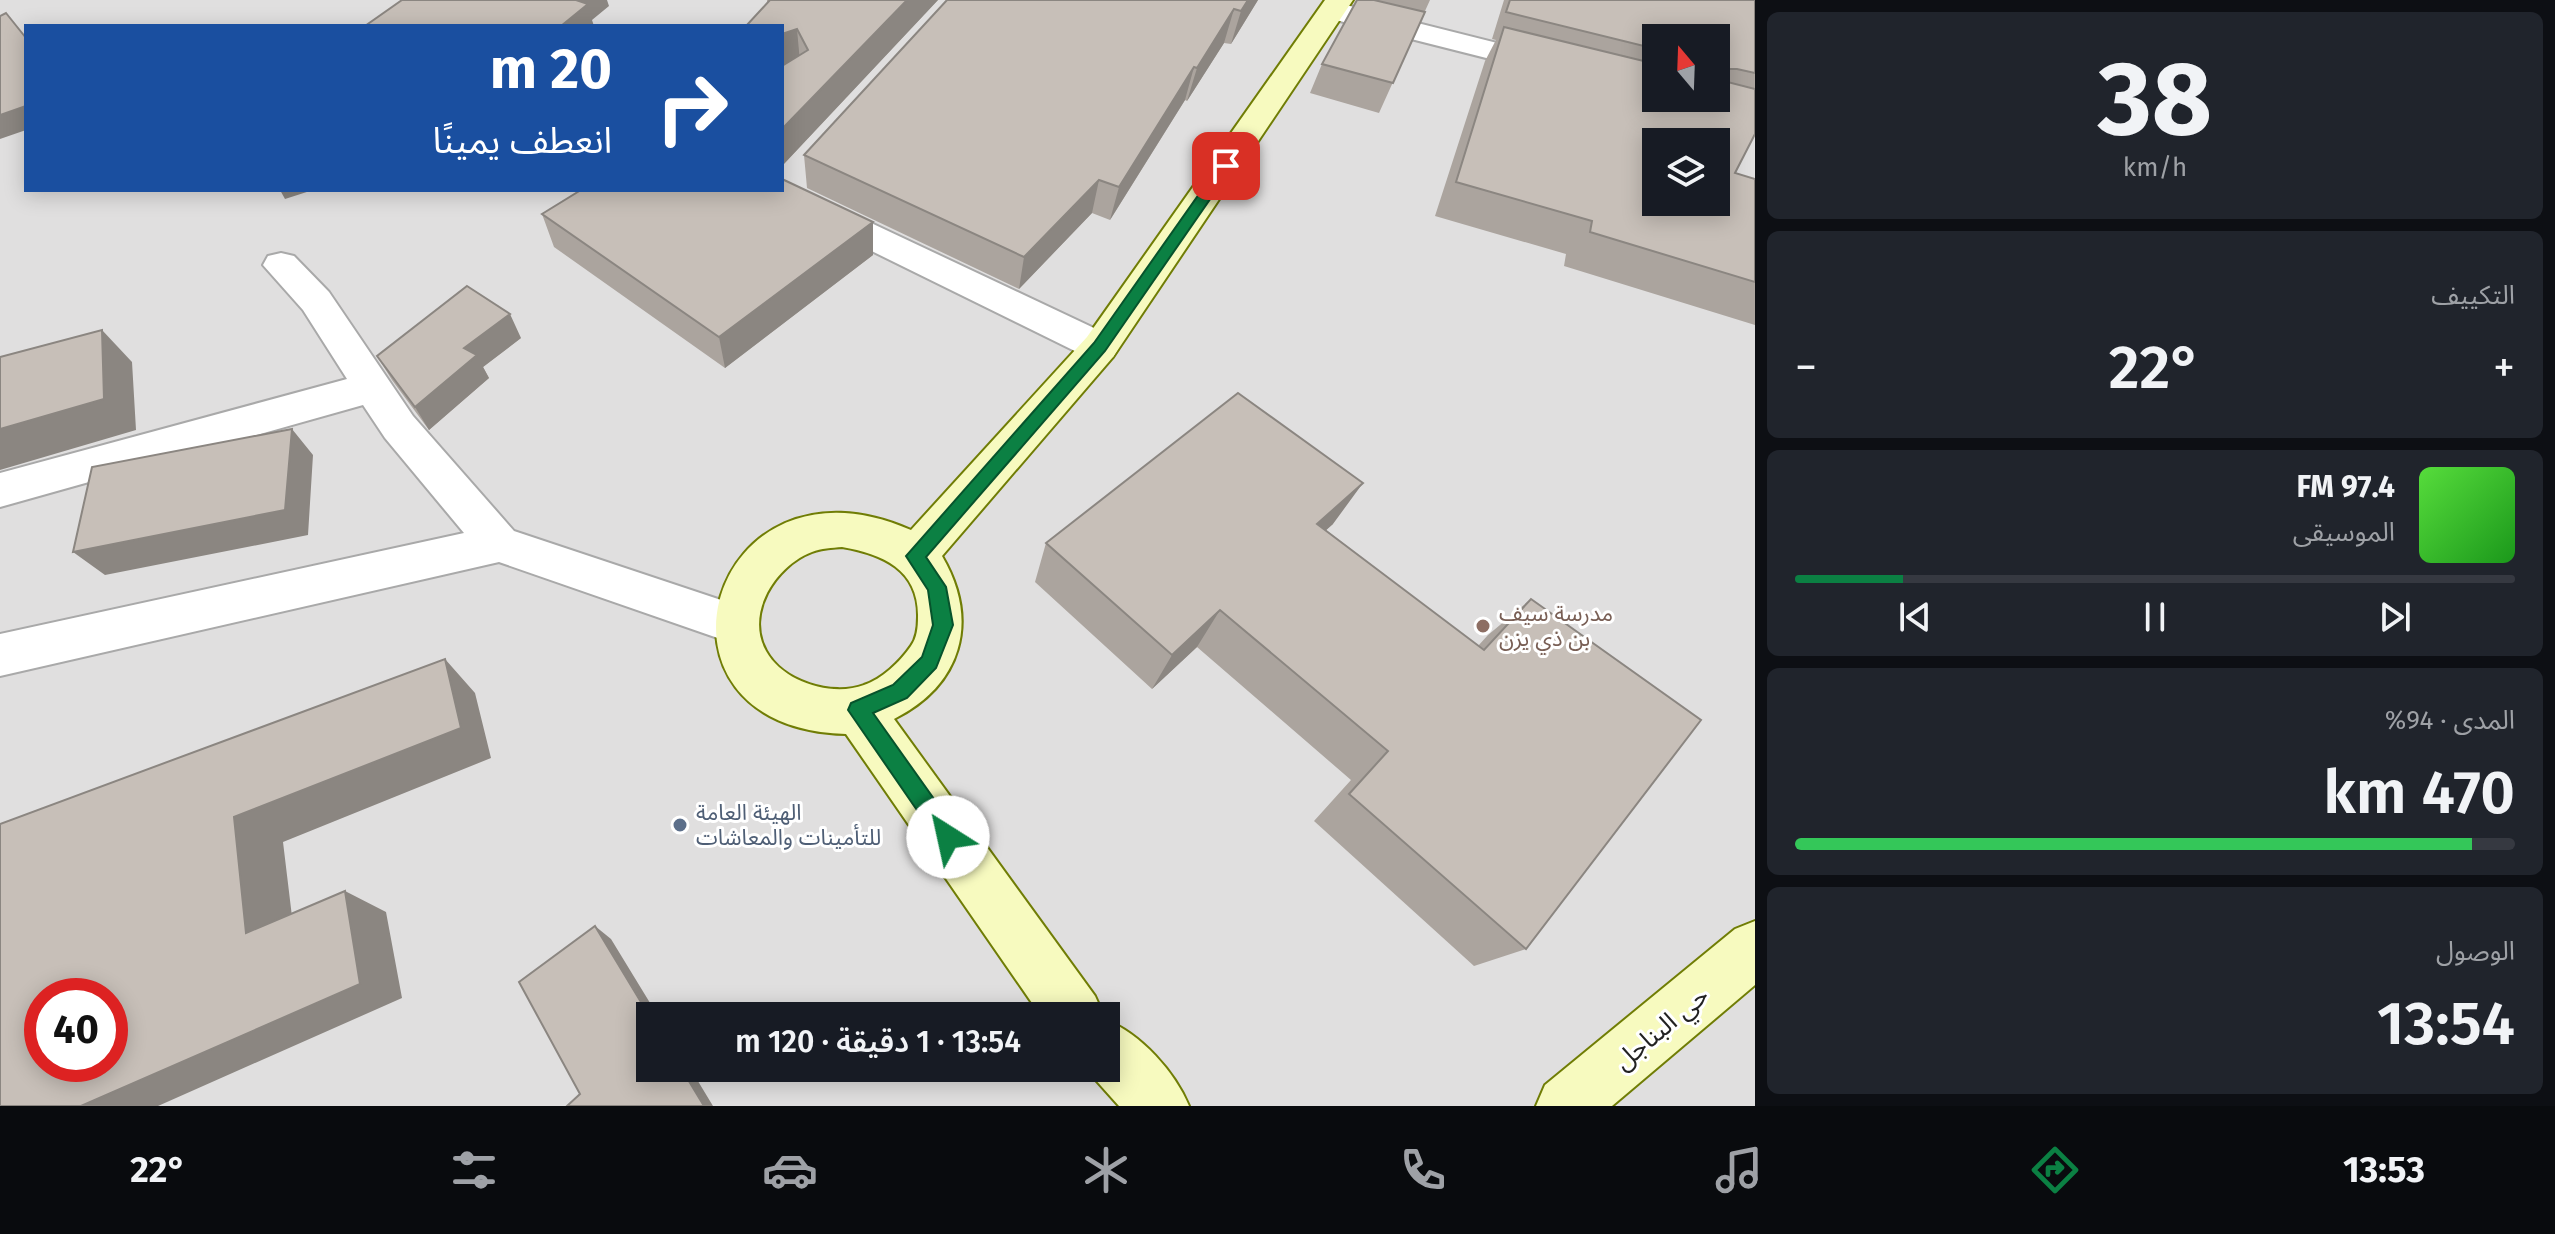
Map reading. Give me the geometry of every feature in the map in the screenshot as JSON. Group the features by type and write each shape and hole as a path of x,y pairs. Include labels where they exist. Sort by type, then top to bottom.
{"street":[{"path":"915,556 1100,347 1337,5 1642,88"},
{"path":"786,184 1100,347"},
{"path":"281,265 316,301 399,427 499,544 735,624"},
{"path":"0,490 373,387"},
{"path":"842,529 882,536 915,556 937,587 943,625 930,662 900,692 858,710 813,709 772,691 745,661 735,624 743,587 766,556 802,536 842,529"},
{"path":"0,655 499,544"},
{"path":"858,710 1065,1002"},
{"name":"حي البناجل","path":"1566,1106 1755,949"},
{"path":"1120,1064 1159,1106"}],"shaded area":[{"path":"0,0 1755,0 1755,1106 0,1106"}],"building":[{"path":"402,0 576,0 588,4 563,24 368,24"},
{"path":"770,0 907,0 784,127 784,65 808,50 797,29 784,33 784,24 748,24"},
{"path":"947,0 1248,0 1241,11 1234,9 1119,187 1099,180 1024,257 804,155"},
{"path":"1357,0 1374,0 1425,12 1393,83 1322,64"},
{"path":"1510,0 1755,0 1755,73 1730,69 1730,24 1642,24 1642,46 1506,12"},
{"path":"6,13 24,36 24,107 0,115 0,16"},
{"path":"1504,27 1642,61 1642,112 1730,112 1730,83 1755,89 1755,134 1735,173 1755,179 1755,282 1590,232 1592,221 1456,182"},
{"path":"784,180 873,222 719,337 542,214 578,192 784,192"},
{"path":"467,286 510,314 464,348 477,355 415,407 377,356"},
{"path":"102,330 104,399 0,429 0,357"},
{"path":"1238,393 1363,483 1317,524 1484,650 1531,599 1701,720 1526,949 1349,794 1388,751 1220,610 1172,655 1046,543"},
{"path":"292,429 285,510 73,552 92,467"},
{"path":"445,659 461,728 234,817 246,933 345,891 360,984 81,1106 0,1106 0,824"},
{"path":"595,926 641,1002 636,1002 636,1082 689,1082 704,1106 567,1106 580,1094 519,982"}],"place":[{"name":"مدرسة سيف بن ذي يزن","path":"1483,626"},
{"name":"الهيئة العامة للتأمينات والمعاشات","path":"680,825"}],"route":[{"path":"948,837 858,710 900,692 930,662 943,625 937,587 915,556 1100,347 1226,166"}]}
